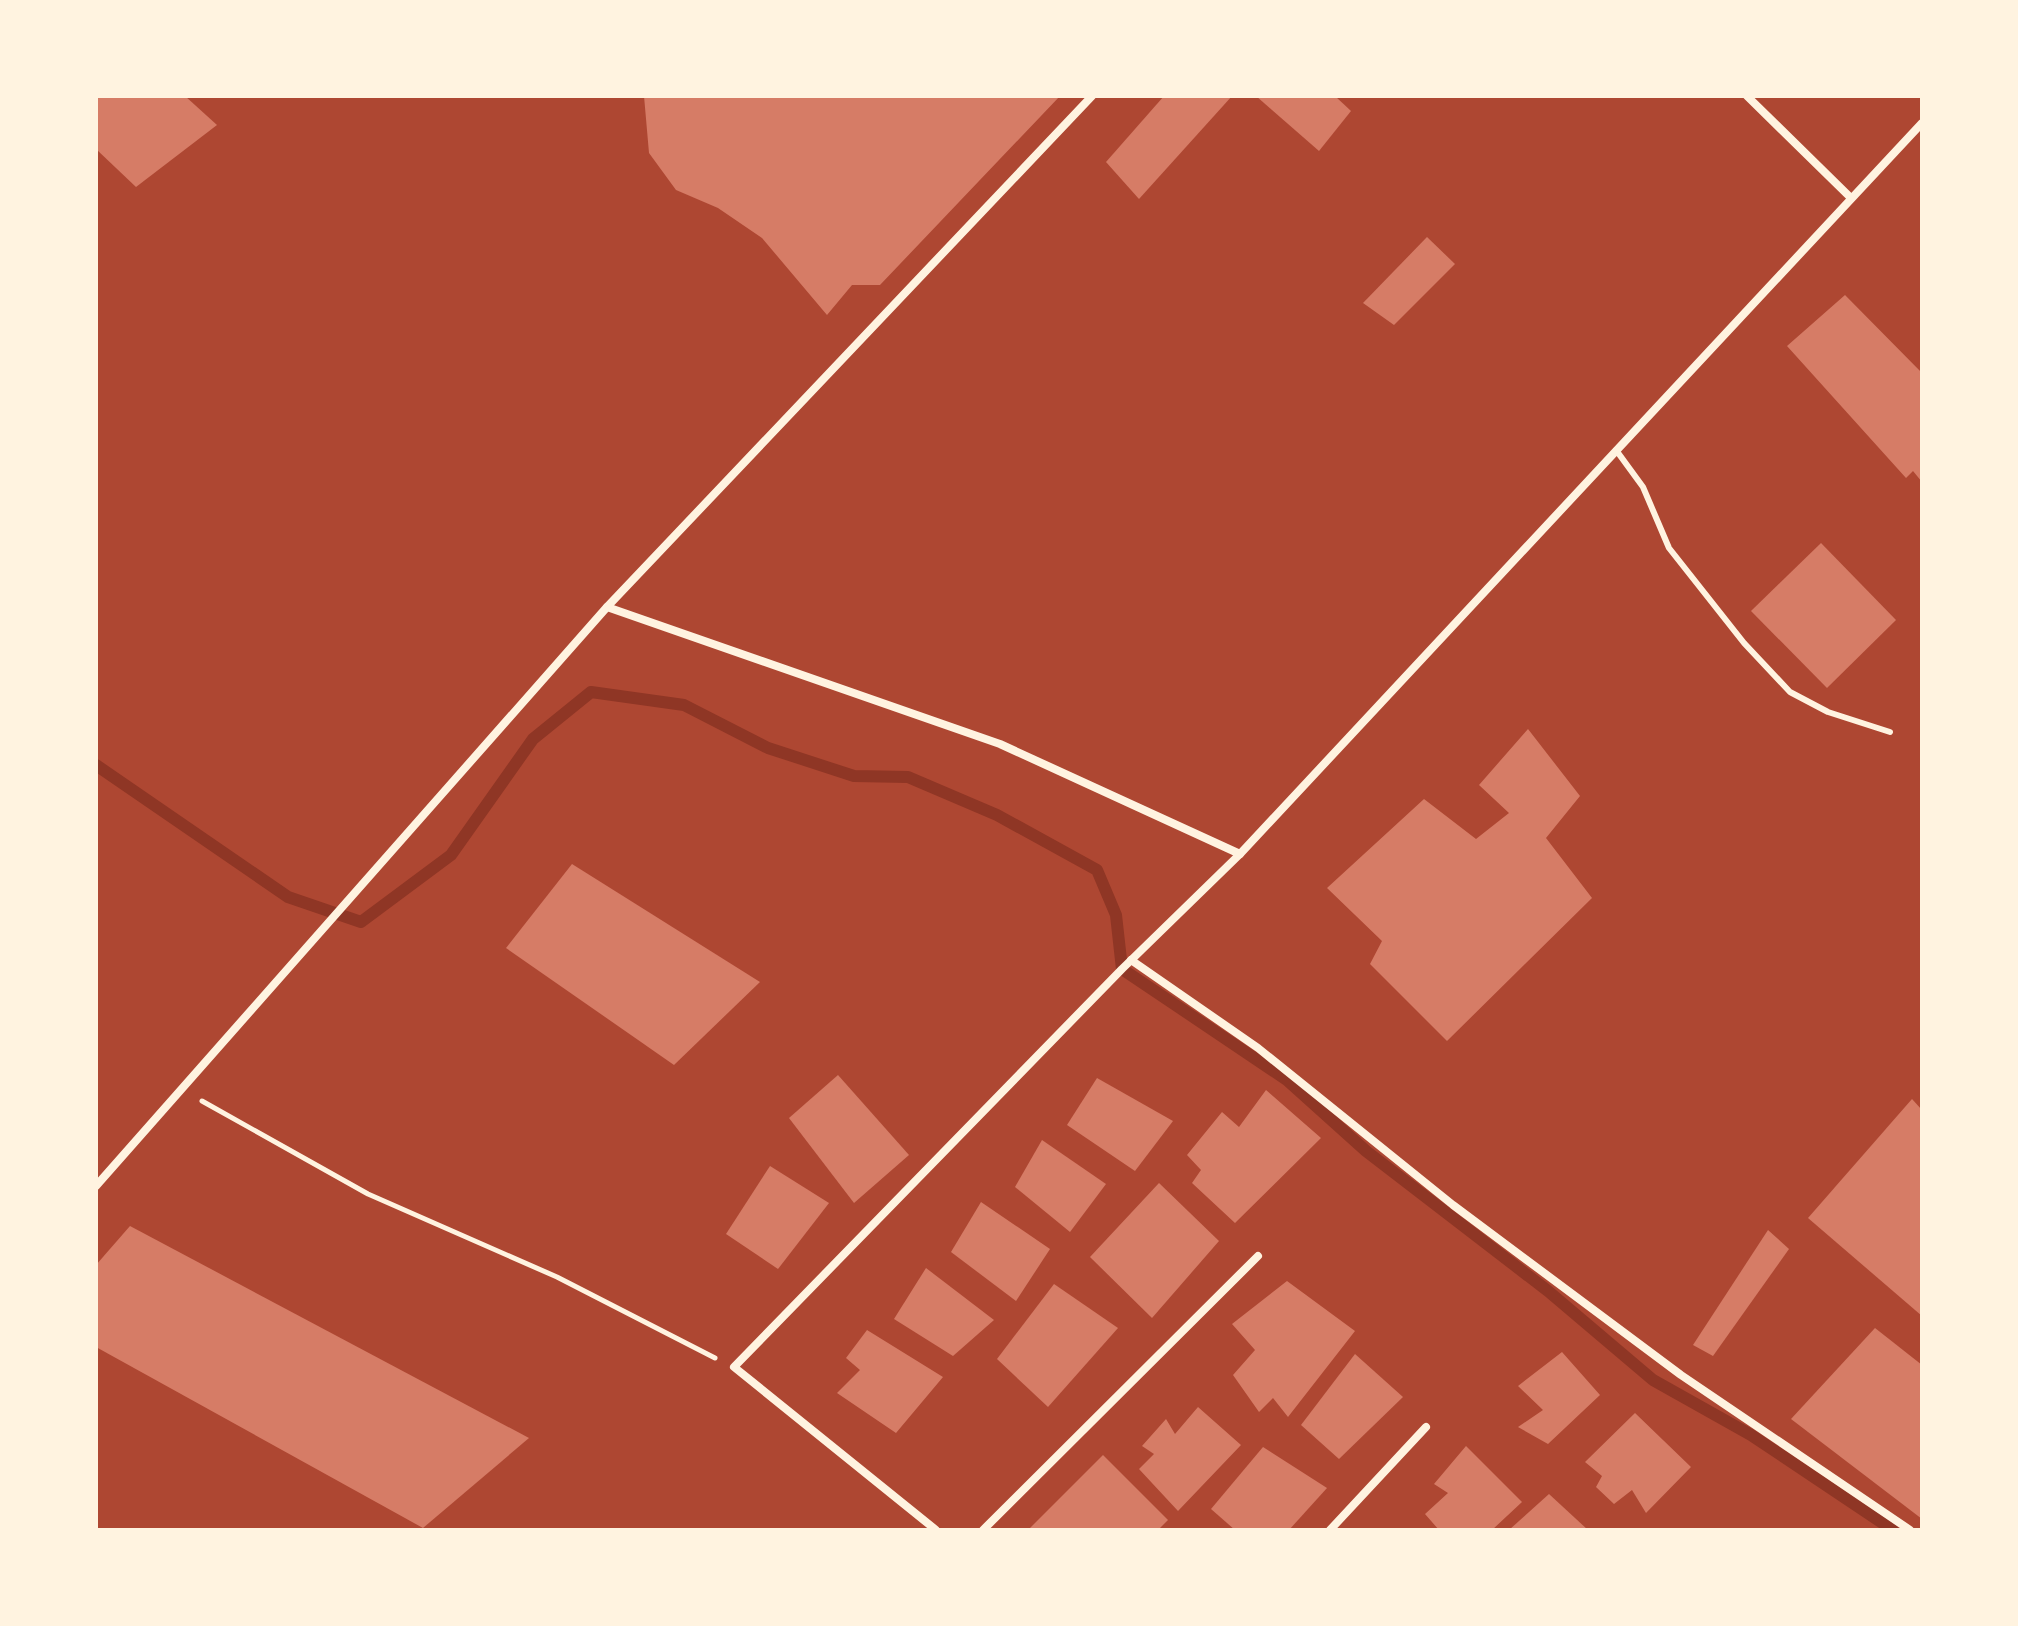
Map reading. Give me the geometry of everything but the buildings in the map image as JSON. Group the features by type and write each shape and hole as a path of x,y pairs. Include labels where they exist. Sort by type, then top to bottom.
{"street":[{"path":"96,1186 607,607 1092,96"},
{"path":"1747,96 1851,198"},
{"path":"936,1530 734,1367 1131,960 1240,854 1922,123"},
{"path":"607,607 1000,744 1240,854"},
{"path":"1131,960 1258,1048 1453,1205 1681,1375 1910,1530"},
{"path":"983,1530 1258,1256"},
{"path":"1330,1530 1426,1427"}],"lane":[{"path":"1616,450 1643,487 1669,548 1744,643 1790,692 1828,712 1890,732"}],"path":[{"path":"181,1089 368,1194 557,1277 734,1367"}],"shaded area":[{"path":"96,96 1922,96 1922,1530 96,1530"}],"waterway":[{"path":"96,765 288,897 361,922 451,855 533,739 591,692 684,705 768,748 854,776 908,777 997,815 1097,870 1116,915 1122,969 1287,1080 1366,1151 1548,1291 1653,1380 1751,1435 1893,1530"}]}
